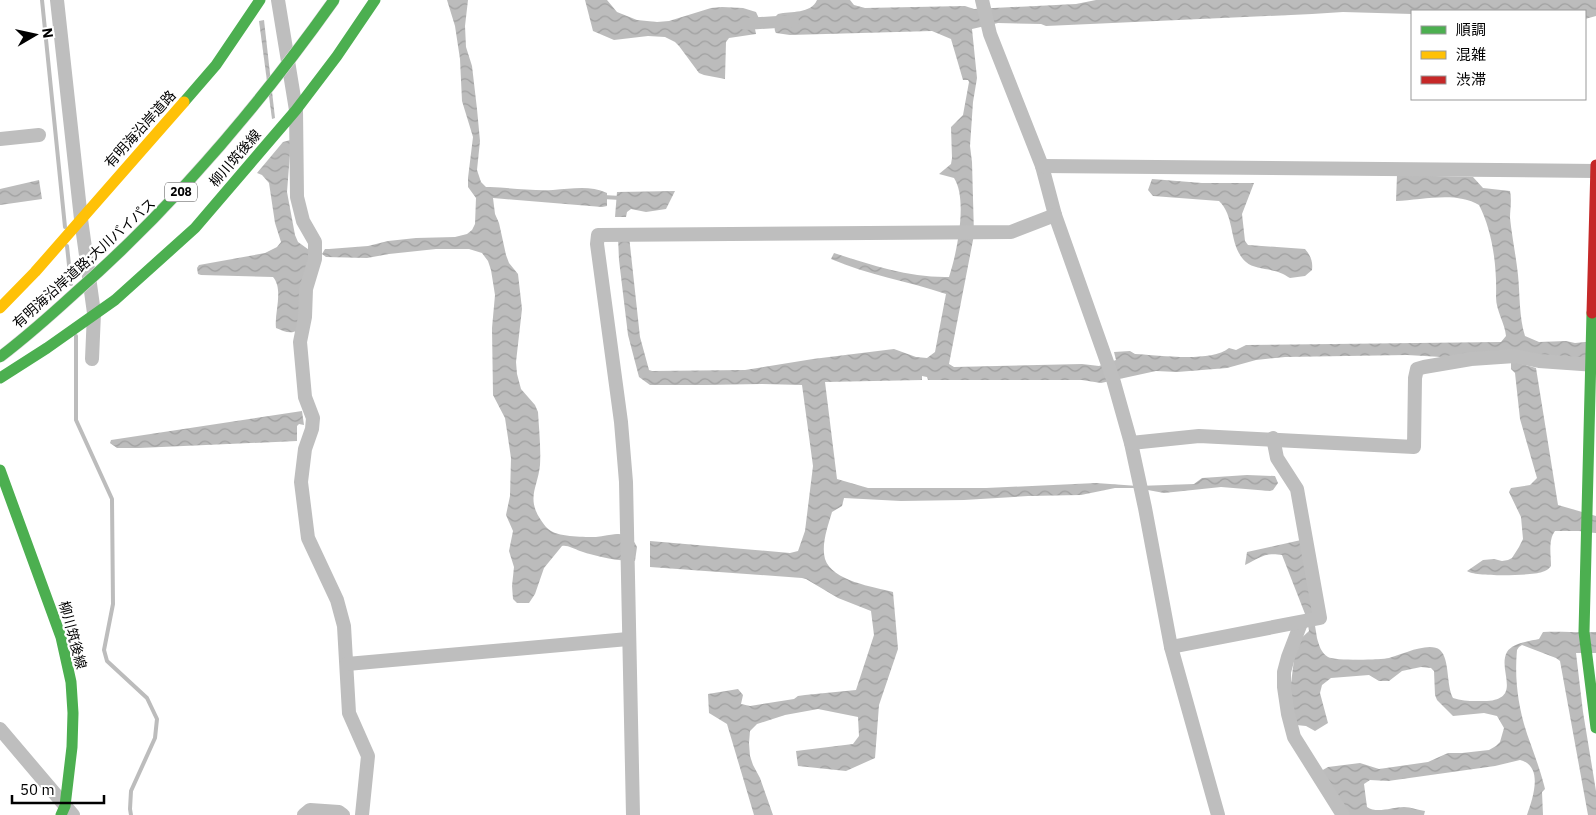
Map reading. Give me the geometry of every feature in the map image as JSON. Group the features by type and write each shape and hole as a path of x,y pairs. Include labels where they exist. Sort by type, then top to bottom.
{"main road":[{"name":"有明海沿岸道路","path":"0,308 35,272 216,65 260,0"},
{"name":"有明海沿岸道路;大川バイパス","path":"0,350 80,281 158,207 258,92 302,37 326,0"},
{"name":"有明海沿岸道路;大川バイパス","path":"0,357 84,286 162,213 222,147 306,40 334,0"},
{"name":"柳川筑後線","path":"0,378 47,348 115,300 195,228 296,110 376,0"},
{"path":"1596,165 1593,366 1584,632 1596,728"},
{"name":"柳川筑後線","path":"0,470 58,629 71,682 73,713 72,747 66,812"}],"street":[{"path":"57,0 81,219 92,359"},
{"path":"278,0 296,110 296,197 303,221 315,242 316,259 306,290 305,318 300,342 305,397 313,418 312,429 305,449 300,482 308,538 337,600 344,626 348,664 349,713 368,756 362,815"},
{"path":"982,0 990,34 1042,166 1056,215 1113,379 1145,508 1171,647 1218,815"},
{"path":"0,139 39,135"},
{"path":"1042,166 1596,171"},
{"path":"633,815 626,482 621,422 597,244 598,235 1011,232 1056,215"},
{"path":"1130,444 1199,436 1273,438 1414,447 1414,378 1418,369 1424,366 1471,359 1515,356 1540,361 1593,366"},
{"path":"1171,647 1320,618 1297,489 1277,458 1273,438"},
{"path":"1300,622 1284,672 1288,714 1294,737 1343,815"},
{"path":"348,664 628,639"},
{"path":"0,729 66,812"},
{"path":"304,815 310,810 339,812 343,815"}],"water":[{"path":"447,0 468,0 465,26 466,47 472,66 477,109 480,141 477,170 481,182 486,187 530,190 587,188 607,193 607,206 602,207 493,198 495,214 499,223 506,255 509,263 518,274 522,309 516,362 517,374 521,389 535,405 538,412 540,465 534,491 536,510 546,526 555,533 586,537 619,534 629,537 637,547 635,561 608,558 562,546 544,568 535,594 529,603 517,603 513,599 514,567 509,551 513,531 506,515 510,496 511,458 505,418 493,395 492,328 495,295 488,261 482,253 469,249 436,249 367,258 326,257 322,254 325,249 368,246 388,241 416,238 455,237 467,234 475,224 476,198 468,187 473,137 462,101 460,59 455,26"},
{"path":"585,0 607,0 617,12 637,20 657,22 669,21 711,8 743,8 756,12 762,25 755,29 756,34 729,38 726,42 725,79 699,73 679,46 665,37 648,36 614,40 593,31"},
{"path":"817,0 850,0 854,5 865,8 965,6 974,9 1076,4 1096,0 1596,0 1596,16 1586,19 1586,10 1411,10 1411,14 1343,12 1046,26 1041,24 998,23 972,29 977,78 973,102 970,146 974,235 949,364 954,367 1082,364 1099,366 1116,360 1114,352 1130,351 1135,354 1197,357 1220,353 1229,348 1236,350 1246,345 1501,342 1506,336 1496,302 1496,274 1493,250 1488,227 1479,205 1460,198 1449,197 1396,201 1397,175 1473,177 1483,188 1510,191 1510,218 1525,336 1539,342 1566,341 1575,343 1596,341 1596,358 1522,364 1536,368 1558,505 1596,516 1596,533 1555,531 1551,543 1551,566 1543,572 1503,575 1480,574 1467,571 1483,560 1494,559 1502,561 1512,558 1523,539 1521,517 1509,492 1511,488 1530,485 1537,478 1520,419 1515,373 1511,369 1511,361 1407,355 1285,357 1256,360 1227,368 1177,372 1156,371 1101,383 1082,380 928,380 927,377 922,376 922,380 825,382 837,479 868,488 986,488 1096,483 1138,486 1194,484 1202,478 1247,475 1275,476 1278,483 1270,491 1221,487 1164,493 1137,488 1115,488 1081,495 964,500 901,501 844,498 842,506 832,512 824,541 825,559 829,567 836,573 854,582 893,592 898,649 879,705 875,758 846,771 798,766 796,751 853,744 859,736 858,717 818,709 785,715 757,724 750,731 750,756 773,815 754,815 727,724 709,713 708,694 738,689 743,695 741,704 750,706 794,699 798,696 856,690 874,635 871,611 838,598 802,578 650,567 650,541 790,553 798,551 805,531 813,466 802,385 650,385 639,377 628,335 618,237 629,236 640,337 649,370 745,370 894,349 916,357 927,358 935,352 946,294 845,265 831,259 834,253 905,273 949,277 958,241 961,212 960,199 954,178 939,174 951,164 951,127 963,115 969,82 968,80 963,80 951,39 932,31 790,35 776,33 775,25 778,14 805,10"},
{"path":"264,20 275,118 272,119 259,21"},
{"path":"294,139 290,153 287,192 295,235 298,242 312,252 298,330 290,332 276,328 278,288 273,277 201,275 198,274 197,268 199,265 265,253 277,247 281,242 275,223 269,183 262,175 257,173 283,142"},
{"path":"1152,179 1202,183 1254,183 1242,214 1245,241 1248,245 1305,249 1311,259 1312,270 1305,276 1290,278 1279,272 1250,265 1240,255 1228,215 1219,201 1153,196 1148,190"},
{"path":"39,180 42,199 0,205 0,189"},
{"path":"675,191 666,209 646,212 631,209 627,212 626,217 615,217 617,192"},
{"path":"302,411 304,425 299,424 297,426 297,441 139,448 117,448 110,443 111,440"},
{"path":"1301,540 1317,638 1324,653 1332,658 1358,660 1389,658 1422,648 1435,648 1440,650 1445,659 1449,686 1453,698 1466,701 1487,701 1498,699 1504,695 1507,689 1505,659 1507,652 1517,644 1539,639 1543,632 1596,632 1596,653 1576,653 1583,712 1596,791 1596,815 1588,815 1560,661 1522,645 1517,650 1518,698 1523,722 1545,789 1542,792 1543,815 1527,815 1535,783 1532,769 1527,763 1520,760 1495,766 1388,781 1370,780 1364,784 1367,807 1380,810 1409,807 1425,811 1424,815 1349,815 1321,771 1328,767 1360,763 1379,769 1428,762 1448,753 1489,750 1500,742 1504,728 1497,716 1484,713 1453,716 1437,700 1434,671 1431,668 1421,667 1402,671 1389,681 1379,681 1369,675 1331,678 1322,685 1320,693 1328,723 1315,731 1306,726 1296,725 1290,692 1296,643 1309,631 1307,619 1282,555 1266,555 1245,565 1247,552"}],"waterway":[{"path":"42,0 65,227"},
{"path":"745,24 793,21"},
{"path":"603,197 621,198"},
{"path":"67,246 71,284"},
{"path":"76,336 76,420 112,499 113,604 104,650 107,661 147,698 157,719 155,738 131,791 131,815"}],"traffic: fast":[{"path":"184,102 216,65 260,0"},
{"path":"0,357 48,318 147,226 245,117 334,0"},
{"path":"0,378 47,348 115,300 195,228 296,110 337,56 375,0"},
{"path":"1592,313 1584,632 1596,728"},
{"path":"0,470 61,637 71,682 73,713 72,747 65,806 61,815"}],"traffic: slow":[{"path":"0,308 35,272 184,102"}],"traffic: jam":[{"path":"1592,313 1596,165"}]}
